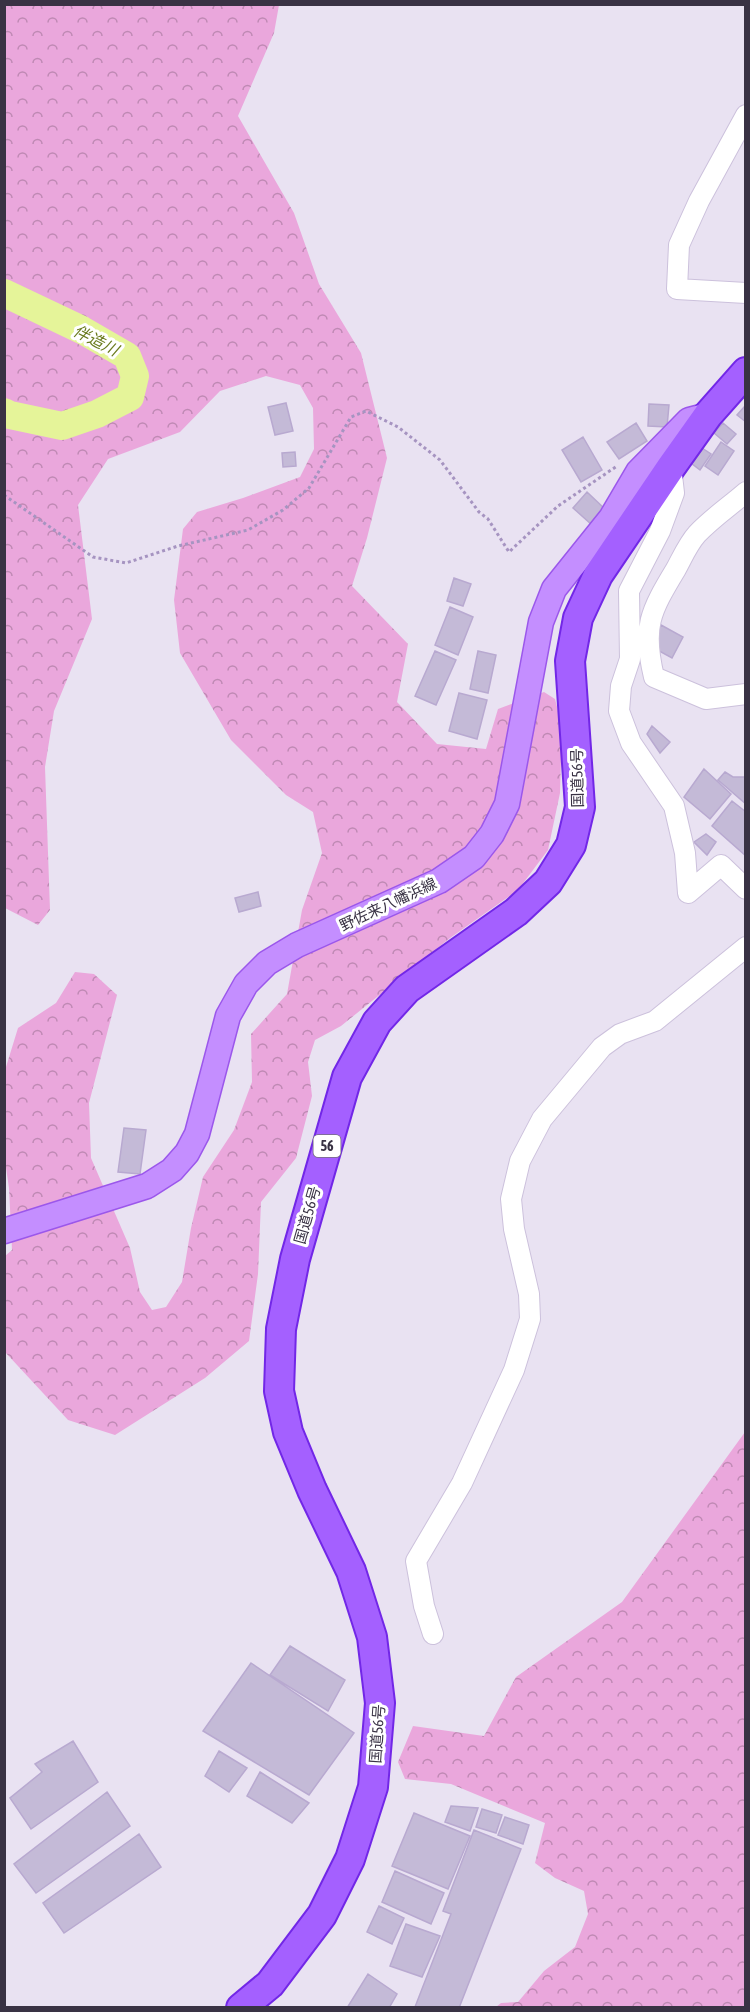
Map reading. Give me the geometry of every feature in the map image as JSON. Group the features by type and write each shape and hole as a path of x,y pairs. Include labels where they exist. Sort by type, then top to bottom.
{"highway":[{"name":"国道56号","path":"241,2007 270,1984 322,1915 351,1859 373,1787 380,1703 372,1637 351,1570 312,1490 288,1432 279,1392 281,1329 295,1258 347,1077 377,1022 407,989 516,912 548,882 571,845 580,807 570,661 578,618 598,575 671,467 708,415 746,372"}],"main road":[{"name":"野佐来八幡浜線","path":"4,1231 147,1186 172,1170 187,1153 197,1134 228,1016 246,984 267,963 297,945 439,881 474,856 492,834 507,804 541,622 554,589 611,519 638,472 689,420 708,415"}],"street":[{"path":"746,115 699,201 679,245 677,290 746,293"},
{"path":"671,467 674,493 660,531 629,591 630,659 621,686 620,711 630,743 674,806 685,853 688,893 721,865 746,889"},
{"path":"746,492 721,511 695,537 660,596 649,622 648,652 654,677 676,687 706,699 746,694"},
{"path":"433,1634 424,1606 416,1561 462,1483 514,1370 530,1319 529,1294 514,1229 511,1198 520,1161 542,1119 602,1047 620,1034 655,1021 746,947"}],"path":[{"path":"4,495 93,557 126,563 178,546 248,530 283,510 309,488 351,417 366,411 398,427 440,460 479,512 488,519 509,552 558,506 620,464"}],"green space":[{"path":"5,5 279,5 274,33 238,116 294,213 319,284 361,353 387,458 367,538 352,586 408,644 397,702 437,744 486,749 498,709 544,692 555,699 562,726 560,793 548,850 518,890 450,938 341,1026 315,1040 308,1062 312,1096 296,1158 261,1202 258,1274 249,1341 205,1378 115,1435 68,1420 5,1352 5,1256 12,1250 9,1188 4,1154 6,1067 18,1028 56,1003 75,972 94,974 117,995 89,1103 91,1158 130,1248 140,1292 152,1310 166,1307 182,1282 203,1177 234,1130 252,1082 251,1034 287,994 302,910 322,853 313,812 286,795 231,740 180,653 174,600 183,529 197,512 300,477 314,449 313,408 300,385 266,376 220,391 180,432 108,459 78,505 92,619 54,711 45,767 50,910 38,925 5,908"},
{"path":"745,1432 745,2007 496,2007 501,2003 518,2002 544,1971 575,1947 588,1914 584,1891 555,1878 535,1863 545,1823 451,1784 405,1779 398,1762 413,1726 484,1736 516,1677 622,1602"}],"building":[{"path":"286,403 293,431 275,435 268,407"},
{"path":"649,404 669,405 667,427 648,426"},
{"path":"744,407 746,409 746,422 737,415"},
{"path":"636,423 647,441 619,459 607,442"},
{"path":"723,423 736,434 727,444 714,433"},
{"path":"583,437 602,470 581,482 562,450"},
{"path":"721,442 734,451 718,475 705,466"},
{"path":"702,448 711,454 700,470 691,463"},
{"path":"295,452 296,466 283,467 282,453"},
{"path":"587,492 606,510 592,525 573,508"},
{"path":"454,578 471,584 463,606 447,601"},
{"path":"450,607 473,617 458,655 435,645"},
{"path":"661,625 683,637 672,658 650,646"},
{"path":"435,651 456,660 436,705 415,696"},
{"path":"478,651 496,655 488,693 470,689"},
{"path":"459,693 487,700 477,739 449,731"},
{"path":"652,726 670,742 660,753 647,734"},
{"path":"704,769 731,794 710,819 684,797"},
{"path":"725,772 733,777 746,777 746,804 718,780"},
{"path":"732,801 746,812 746,856 712,826"},
{"path":"706,834 716,842 707,855 694,842"},
{"path":"258,892 261,906 239,912 235,898"},
{"path":"124,1128 146,1130 140,1174 118,1172"},
{"path":"290,1646 345,1680 328,1711 270,1675"},
{"path":"251,1663 354,1733 309,1795 203,1731"},
{"path":"73,1741 98,1782 31,1829 10,1798 42,1772 35,1764"},
{"path":"219,1751 247,1768 229,1792 205,1776"},
{"path":"260,1772 309,1803 292,1823 247,1796"},
{"path":"107,1792 130,1826 36,1893 14,1864"},
{"path":"451,1806 478,1808 470,1831 445,1822"},
{"path":"482,1809 502,1815 496,1833 476,1827"},
{"path":"414,1813 470,1836 448,1889 392,1866"},
{"path":"505,1817 529,1825 523,1844 498,1835"},
{"path":"474,1830 521,1849 459,2008 416,2008 451,1914 443,1911"},
{"path":"139,1834 161,1867 64,1933 43,1903"},
{"path":"395,1871 444,1893 431,1924 382,1902"},
{"path":"379,1906 404,1918 392,1944 367,1932"},
{"path":"406,1924 440,1936 422,1977 390,1966"},
{"path":"368,1974 397,1994 389,2008 347,2008"}],"waterway":[{"name":"伴造川","path":"4,293 82,330 127,356 135,376 130,397 97,414 62,426 4,412"}]}
